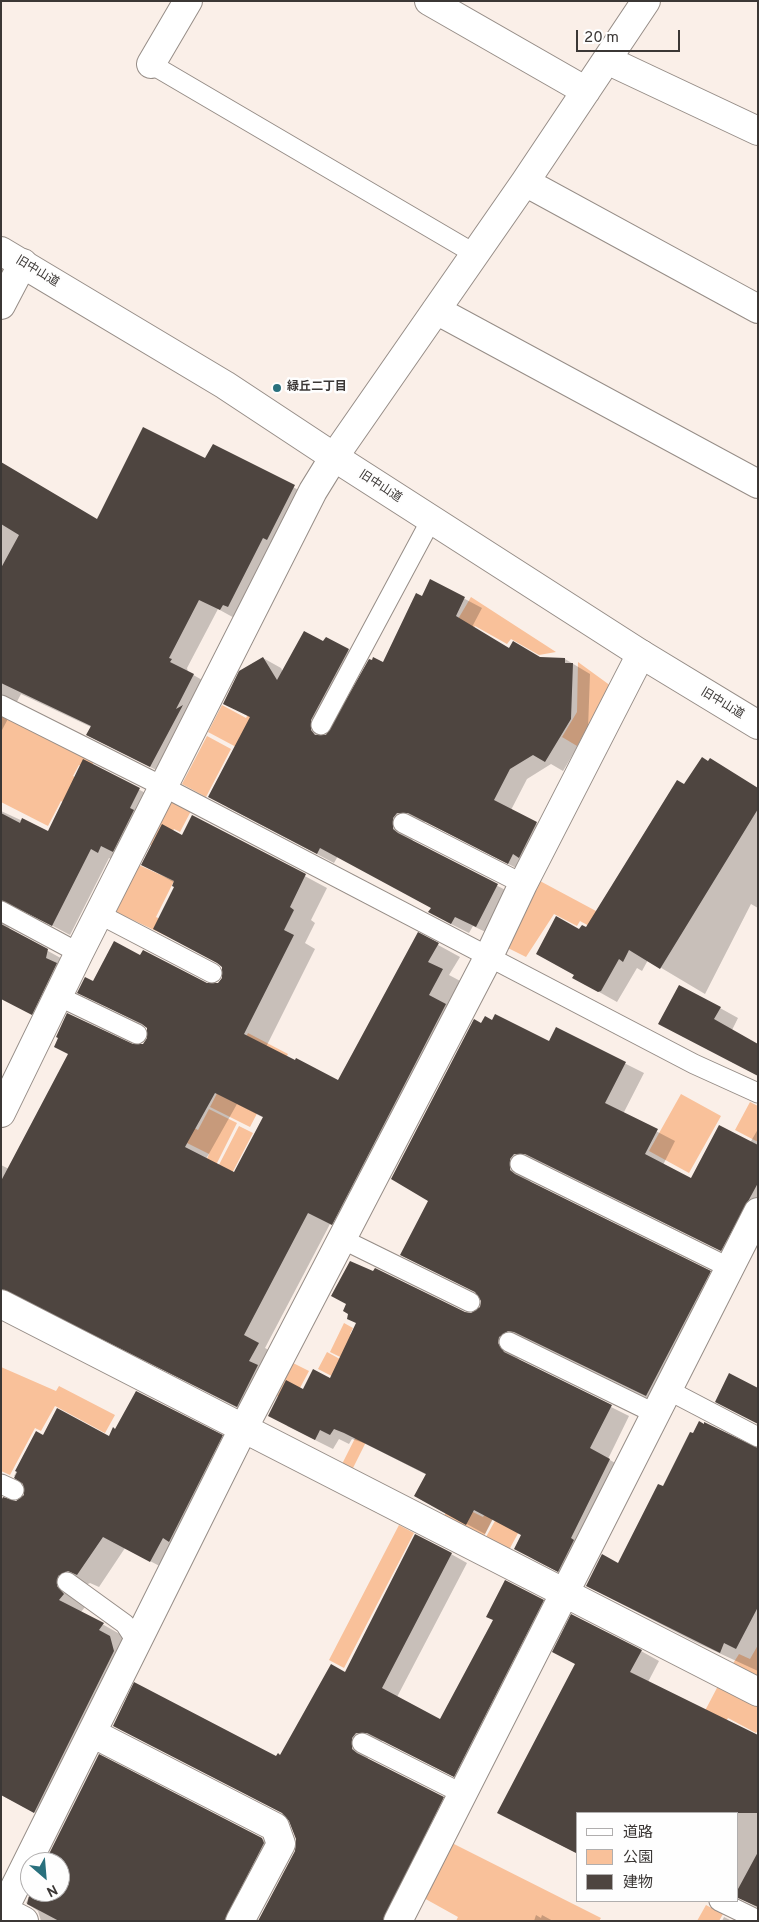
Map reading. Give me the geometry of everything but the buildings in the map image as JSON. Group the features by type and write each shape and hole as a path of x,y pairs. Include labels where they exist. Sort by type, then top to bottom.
{"street":[{"path":"151,64 188,1"},
{"path":"429,1 586,91"},
{"path":"1,1113 99,914 313,491 334,457 525,182 646,1"},
{"path":"607,60 758,131"},
{"path":"525,182 758,309"},
{"path":"1,305 12,257"},
{"name":"旧中山道","path":"12,257 225,384 334,457 640,654 758,725"},
{"path":"436,310 758,484"},
{"path":"8,1914 92,1733 244,1429 488,956 640,654"},
{"path":"398,1921 758,1212"},
{"path":"1,1304 758,1692"},
{"path":"92,1733 276,1827 281,1844 240,1921"}],"lane":[{"path":"151,64 475,254"},
{"path":"321,725 432,520"},
{"path":"1,704 694,1064 758,1093"},
{"path":"403,823 523,884"},
{"path":"1,911 79,954"},
{"path":"99,914 212,973"},
{"path":"58,996 137,1034"},
{"path":"520,1164 730,1268"},
{"path":"342,1238 470,1302"},
{"path":"509,1342 662,1402 758,1436"},
{"path":"68,1582 125,1624 138,1644"},
{"path":"362,1743 463,1794"},
{"path":"721,1902 758,1920"}],"green space":[{"path":"471,597 556,652 539,655 511,639 507,644 475,626 473,629 448,636"},
{"path":"578,662 611,686 577,746 562,737 577,712"},
{"path":"255,703 263,707 238,748 208,732 222,705 246,718"},
{"path":"1,713 95,760 89,770 79,765 73,776 78,779 65,803 61,801 48,826 1,802"},
{"path":"207,736 231,749 206,797 182,784"},
{"path":"172,801 191,811 180,832 174,829 162,851 149,844"},
{"path":"139,865 174,881 156,917 198,937 192,948 116,912"},
{"path":"540,881 639,934 631,949 580,921 577,926 554,914 526,957 504,946"},
{"path":"248,1033 288,1054 250,1127 210,1107"},
{"path":"681,1094 721,1116 689,1173 649,1151"},
{"path":"137,1098 198,1130 209,1109 237,1123 214,1169 205,1164 209,1154 129,1114"},
{"path":"750,1102 758,1106 758,1142 735,1130"},
{"path":"239,1126 253,1133 137,1355 124,1349"},
{"path":"344,1323 353,1328 350,1334 373,1346 408,1358 351,1472 341,1466 385,1379 330,1352"},
{"path":"327,1352 382,1382 359,1390 318,1369"},
{"path":"293,1363 309,1371 292,1403 277,1396"},
{"path":"1,1367 56,1391 59,1386 115,1415 105,1433 55,1406 41,1431 35,1428 10,1475 1,1471"},
{"path":"451,1501 483,1517 488,1507 496,1512 484,1536 444,1516"},
{"path":"506,1501 529,1513 509,1550 486,1537"},
{"path":"399,1525 414,1533 344,1668 329,1660"},
{"path":"758,1645 758,1678 732,1665 739,1654 750,1659"},
{"path":"718,1686 758,1707 758,1730 756,1733 728,1718 701,1771 709,1794 700,1812 681,1812 658,1800"},
{"path":"450,1842 601,1918 599,1921 456,1921 458,1917 422,1897"},
{"path":"706,1905 723,1914 719,1921 697,1921"}],"place":[{"name":"緑丘二丁目","path":"277,388"}]}
